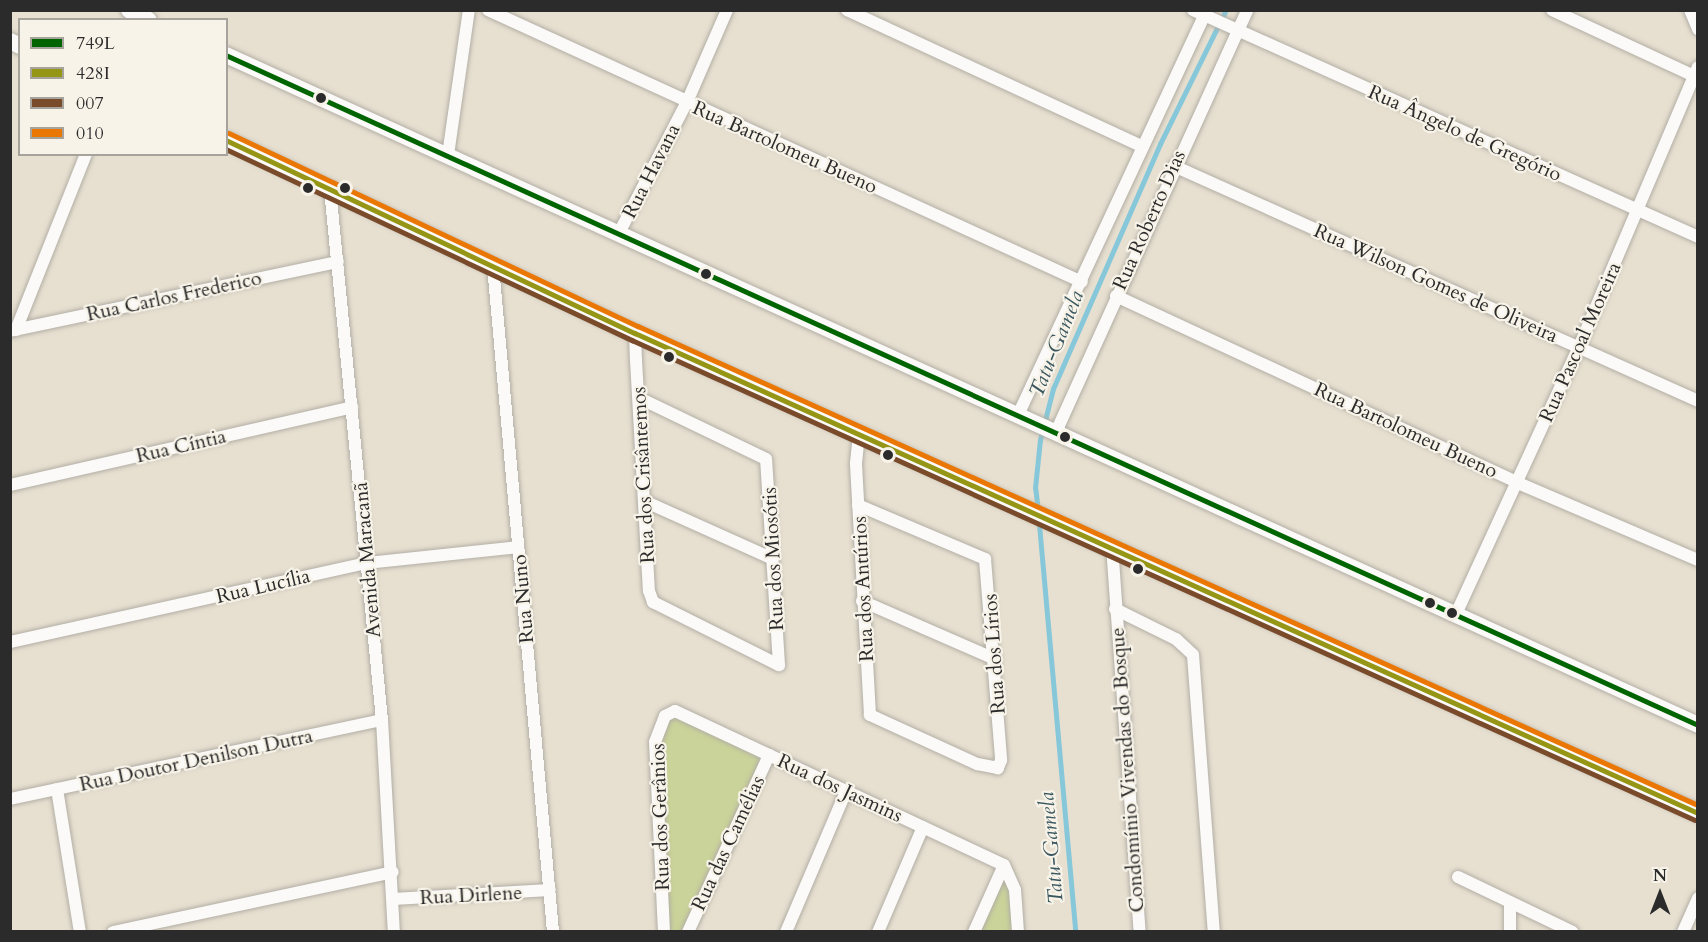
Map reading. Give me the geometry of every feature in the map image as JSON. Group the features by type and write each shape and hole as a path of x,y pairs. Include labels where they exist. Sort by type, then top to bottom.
{"main road":[{"path":"129,10 145,18"},
{"path":"228,56 1698,725"},
{"path":"228,141 635,333 1058,521 1698,813"}],"street":[{"path":"448,155 469,10"},
{"name":"Rua Bartolomeu Bueno","path":"488,10 1082,282"},
{"name":"Rua Havana","path":"620,233 687,102 727,10"},
{"path":"847,10 1143,147"},
{"name":"Rua Roberto Dias","path":"1053,431 1234,31 1247,10"},
{"path":"1552,10 1696,72"},
{"path":"1690,10 1698,29"},
{"name":"Rua Roberto Dias","path":"1021,416 1203,14"},
{"name":"Rua Ângelo de Gregório","path":"1203,14 1234,31 1698,237"},
{"name":"Rua Pascoal Moreira","path":"1456,614 1579,347 1696,72"},
{"path":"13,331 85,156"},
{"name":"Rua Wilson Gomes de Oliveira","path":"1174,166 1698,401"},
{"name":"Avenida Maracanã","path":"330,189 382,720 393,872 394,932"},
{"name":"Rua Carlos Frederico","path":"13,331 338,262"},
{"name":"Rua Nuno","path":"494,266 553,932"},
{"name":"Rua Bartolomeu Bueno","path":"1116,296 1518,483 1698,560"},
{"name":"Rua dos Crisântemos","path":"635,333 649,591 662,609 779,665"},
{"name":"Rua dos Miosótis","path":"639,398 762,454 769,475 779,665"},
{"name":"Rua Cíntia","path":"10,485 352,407"},
{"name":"Rua dos Antúrios","path":"859,434 855,463 870,715 989,769 998,768 1001,750"},
{"path":"644,501 772,559"},
{"name":"Rua dos Lírios","path":"858,505 985,559 1001,750"},
{"name":"Condomínio Vivendas do Bosque","path":"1112,546 1140,932"},
{"name":"Rua Lucília","path":"10,642 367,563 518,547"},
{"path":"862,601 995,659"},
{"name":"Condomínio Vivendas do Bosque","path":"1115,609 1176,639 1193,655 1214,932"},
{"name":"Rua dos Jasmins","path":"675,711 1004,865"},
{"name":"Rua dos Gerânios","path":"664,932 655,742 665,716 675,711"},
{"name":"Rua Doutor Denilson Dutra","path":"10,800 382,720"},
{"name":"Rua das Camélias","path":"688,932 769,755"},
{"path":"57,789 80,932"},
{"path":"786,932 846,791"},
{"path":"878,932 923,827"},
{"path":"974,932 1004,865"},
{"path":"1004,865 1015,890 1018,932"},
{"path":"113,932 393,872"},
{"path":"1458,877 1573,932"},
{"name":"Rua Dirlene","path":"393,899 549,890"},
{"path":"1683,932 1698,898"},
{"path":"1510,903 1510,932"}],"green space":[{"path":"675,711 765,756 683,931 667,931 660,744 667,720"},
{"path":"1005,871 1017,931 978,932"}],"waterway":[{"name":"Tatu-Gamela","path":"1038,511 1035,488 1040,440 1053,389 1160,144 1226,10"},
{"name":"Tatu-Gamela","path":"1039,519 1076,932"}],"transit line":[{"name":"749L","path":"228,56 1698,725"},
{"name":"010","path":"229,133 638,326 1698,805"},
{"name":"428I","path":"228,141 635,333 1698,813"},
{"name":"007","path":"228,150 632,340 1695,820"}]}
